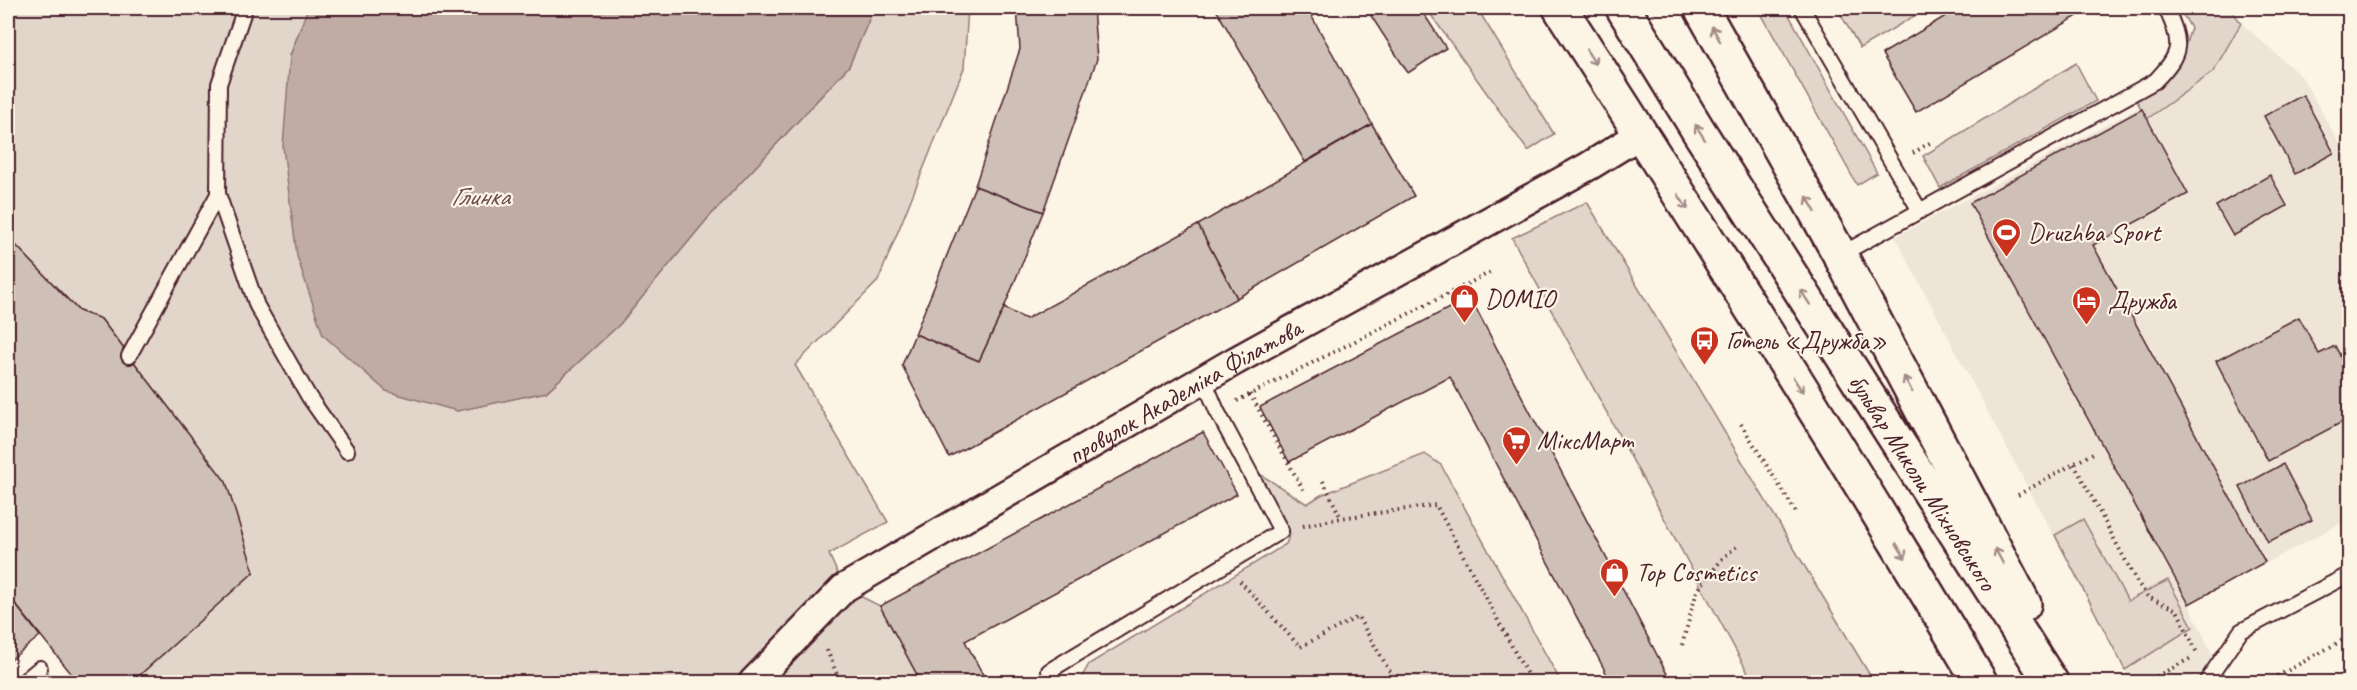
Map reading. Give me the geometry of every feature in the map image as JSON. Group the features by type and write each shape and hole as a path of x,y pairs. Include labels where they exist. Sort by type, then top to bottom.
{"main road":[{"name":"бульвар Миколи Міхновського","path":"1560,8 1920,580 1980,682"},
{"name":"бульвар Миколи Міхновського","path":"1623,8 2050,682"},
{"path":"1701,8 1840,255 2065,682"}],"street":[{"name":"провулок Академіка Філатова","path":"753,682 844,588 1235,360 1589,166 1641,134"}],"lane":[{"path":"245,8 219,84 218,194 257,306 309,397 347,451"},
{"path":"1802,8 1920,211"},
{"path":"1840,255 2155,81 2174,61 2178,34 2166,8"},
{"path":"129,356 218,194"},
{"path":"1055,682 1049,671 1281,531 1217,411 1204,380"},
{"path":"2206,682 2241,631 2349,574"},
{"path":"23,682 40,668"}],"path":[{"path":"1908,156 1933,141"},
{"path":"1217,411 1491,272"},
{"path":"1235,360 1250,394 1304,491"},
{"path":"1741,424 1797,514"},
{"path":"2018,495 2095,452"},
{"path":"2074,464 2137,582 2148,597 2177,610 2198,655 2146,682"},
{"path":"1323,481 1341,518"},
{"path":"1281,531 1341,518 1436,505 1531,682"},
{"path":"1682,645 1697,591 1722,559 1739,544"},
{"path":"1225,565 1300,647 1358,617 1396,682"},
{"path":"2267,682 2349,636"},
{"path":"1675,682 1696,672"}],"shaded area":[{"path":"8,8 308,8 290,56 457,411 546,392 620,324 708,218 849,66 874,8 968,8 964,68 878,281 795,365 888,522 829,554 844,588 880,606 921,682 132,682 253,572 226,482 101,319 79,311 8,237"},
{"path":"1426,8 1477,8 1554,134 1528,151"},
{"path":"1758,8 1785,8 1877,173 1857,185"},
{"path":"1837,8 1928,8 1860,48"},
{"path":"2179,8 2230,8 2241,23 2213,72 2147,119 2136,100 2162,83 2179,64 2191,28"},
{"path":"2241,23 2302,77 2349,160 2349,519 2189,604 2217,665 2181,682 2131,682 1895,237 2140,107 2146,118 2213,72"},
{"path":"2076,63 2096,101 1940,188 1923,156"},
{"path":"1587,202 1874,682 1753,682 1512,238"},
{"path":"1425,454 1441,465 1561,682 1079,682 1089,664 1286,544 1290,533 1255,471 1307,504 1321,495"},
{"path":"2083,519 2128,601 2168,580 2193,627 2125,670 2055,535"}],"water":[{"name":"Глинка","path":"308,8 874,8 849,66 708,218 620,324 546,392 457,411 386,391 323,335 297,256 283,147 290,56"}],"building":[{"path":"1017,8 1093,8 1097,59 1043,212 975,186 1020,49"},
{"path":"1215,8 1307,8 1372,124 1305,162"},
{"path":"1366,8 1420,8 1446,48 1408,73"},
{"path":"1959,8 2091,8 1916,112 1882,54"},
{"path":"2303,95 2334,153 2295,174 2264,116"},
{"name":"Дружба","path":"2142,109 2188,194 2093,245 2265,562 2189,604 1970,203"},
{"path":"1372,124 1414,196 1237,298 1198,225"},
{"path":"2270,175 2287,206 2233,236 2216,206"},
{"path":"975,186 1043,212 1004,308 979,361 915,334"},
{"path":"1198,225 1237,298 949,457 902,365 915,334 979,361 1004,308 1026,319"},
{"path":"8,237 79,311 101,319 226,482 254,572 132,682 78,682 8,595"},
{"path":"1470,297 1668,676 1655,682 1611,682 1450,377 1289,462 1260,407"},
{"path":"2299,317 2319,354 2335,346 2350,374 2350,418 2268,461 2216,361"},
{"path":"1203,432 1237,494 965,641 987,682 921,682 880,606"},
{"path":"2283,464 2312,520 2268,542 2240,487"},
{"path":"8,595 40,636 8,662"}],"place":[{"name":"Druzhba Sport","path":"2007,258"},
{"name":"DOMIO","path":"1464,324"},
{"name":"Дружба","path":"2087,326"},
{"name":"Готель «Дружба»","path":"1705,366"},
{"name":"МіксМарт","path":"1516,466"},
{"name":"Top Cosmetics","path":"1615,598"}]}
